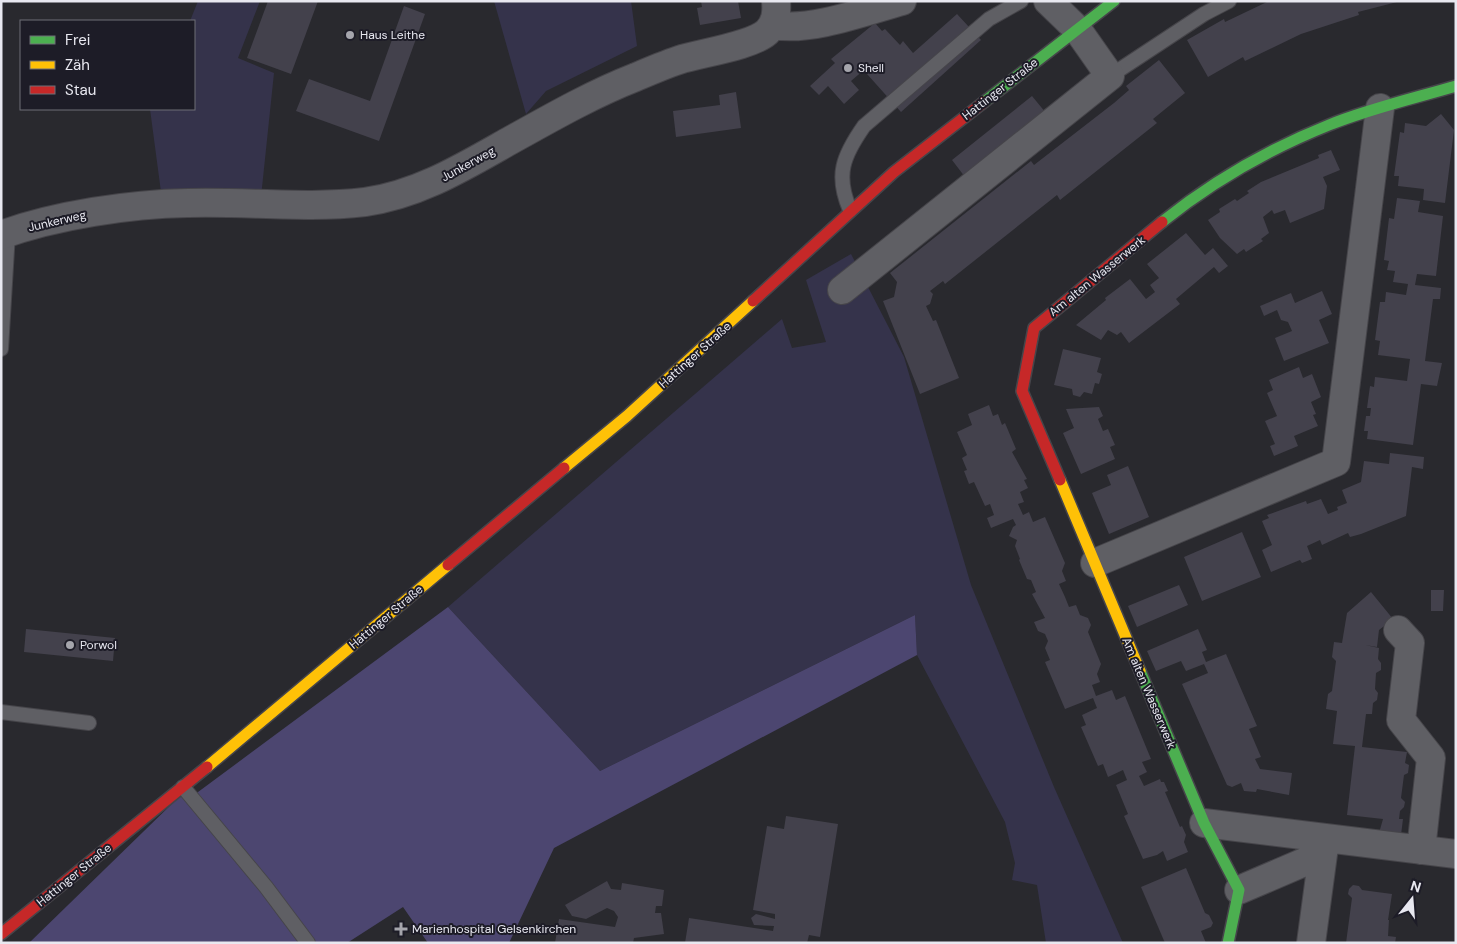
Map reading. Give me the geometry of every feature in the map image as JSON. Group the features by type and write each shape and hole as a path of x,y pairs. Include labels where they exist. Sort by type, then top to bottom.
{"main road":[{"path":"1077,29 1114,1"},
{"name":"Hattinger Straße","path":"1,934 183,787 627,416 850,210 894,172 1077,29"},
{"name":"Am alten Wasserwerk","path":"1239,890 1204,823 1022,391 1034,328 1186,203 1247,163 1330,124 1456,86"},
{"path":"1228,943 1239,890"}],"street":[{"name":"Junkerweg","path":"5,234 134,205 187,203 273,205 365,202 403,193 443,178 554,116 620,83 680,60 756,39 775,13 790,28 806,26 902,1"},
{"path":"842,290 1110,76 1077,29 1048,1"},
{"path":"1095,563 1336,462 1380,108"},
{"path":"1398,630 1410,643 1402,720 1431,758 1421,850"},
{"path":"1204,823 1324,847 1421,850 1456,854"},
{"path":"1239,890 1324,847"},
{"path":"1311,943 1324,847"}],"lane":[{"path":"850,210 842,192 843,168 850,146 864,126 989,19 1021,1"},
{"path":"1110,76 1204,14 1229,1"},
{"path":"1,349 5,234"},
{"path":"1,712 88,723"},
{"path":"183,787 266,887 308,943"}],"shaded area":[{"path":"198,1 260,1 238,58 274,73 261,197 161,192 150,110 195,110 195,20 190,20"},
{"path":"494,1 631,1 637,46 546,91 526,114"},
{"path":"851,254 904,357 971,585 1054,787 1123,943 1046,943 1037,885 1012,880 1015,863 1005,822 917,655 915,615 600,771 448,607 782,319 792,348 826,342 806,280"},
{"path":"448,607 600,771 915,615 917,655 554,848 509,943 428,943 403,907 347,943 310,943 242,847 211,811 194,795"},
{"path":"182,794 266,893 300,943 29,943"}],"building":[{"path":"268,1 318,1 291,74 247,58"},
{"path":"701,1 738,1 741,18 700,25 697,8 702,7"},
{"path":"1269,1 1397,2 1358,12 1359,15 1301,34 1245,61 1243,57 1208,77 1187,40 1224,19 1225,22"},
{"path":"404,6 425,14 379,141 296,111 309,79 370,101"},
{"path":"957,14 981,40 901,112 867,74 875,67 872,63 851,81 859,90 844,104 828,86 819,95 810,86 835,63 831,59 875,23 882,31 885,29 900,45 903,41 913,53"},
{"path":"1159,60 1185,93 1153,119 1157,123 1060,200 1057,195 945,284 943,281 930,291 933,294 930,304 926,306 933,321 936,320 959,378 920,394 883,301 894,297 897,282 890,273 1031,161 1034,165 1114,103 1129,90 1126,86"},
{"path":"736,92 741,128 676,137 673,111 720,105 719,95"},
{"path":"1032,96 1046,113 965,177 952,160"},
{"path":"1441,114 1454,130 1445,203 1423,200 1424,189 1398,186 1399,176 1394,176 1400,132 1404,133 1405,123 1426,126"},
{"path":"1331,150 1340,170 1323,177 1327,186 1324,209 1290,223 1285,210 1274,214 1272,210 1263,217 1269,233 1261,239 1263,241 1246,252 1244,249 1237,254 1220,238 1208,220 1220,212 1219,209 1235,199 1237,201 1249,193 1247,191 1261,182 1319,158 1318,155"},
{"path":"1397,198 1420,201 1418,212 1443,216 1436,276 1417,274 1415,285 1441,288 1440,299 1433,299 1425,361 1442,363 1437,386 1421,384 1413,445 1367,439 1368,431 1364,431 1366,416 1370,416 1371,408 1367,408 1370,386 1374,387 1375,377 1407,381 1410,359 1378,355 1380,341 1375,340 1380,302 1385,302 1386,292 1406,295 1408,284 1393,282 1395,271 1387,270 1389,261 1384,260 1389,218 1394,219"},
{"path":"1186,233 1205,255 1213,248 1228,266 1219,273 1214,267 1176,299 1180,304 1129,343 1121,332 1117,335 1108,330 1101,340 1076,325 1106,300 1105,298 1130,279 1146,299 1155,292 1150,285 1159,278 1147,264"},
{"path":"1322,291 1332,314 1319,320 1329,343 1284,361 1275,338 1292,331 1288,322 1281,320 1277,310 1264,316 1260,306 1291,293 1295,303"},
{"path":"1063,349 1101,358 1097,372 1102,374 1099,384 1095,383 1092,394 1084,392 1080,397 1073,395 1072,389 1054,385"},
{"path":"1299,367 1303,378 1312,374 1321,397 1311,402 1316,414 1313,415 1318,426 1294,436 1298,446 1274,456 1270,446 1275,444 1265,421 1277,416 1267,393 1273,390 1269,380"},
{"path":"989,405 993,416 998,414 1002,425 1005,423 1016,449 1012,452 1027,479 1024,480 1028,488 1020,492 1024,502 1018,504 1023,515 1029,512 1033,522 1045,517 1065,563 1062,571 1066,581 1059,584 1069,607 1076,605 1080,615 1088,618 1091,625 1088,632 1101,664 1097,674 1100,682 1092,685 1096,696 1112,690 1116,700 1125,696 1151,759 1142,762 1147,772 1139,776 1144,786 1160,779 1161,782 1164,782 1168,791 1165,792 1180,827 1182,826 1186,835 1184,842 1188,852 1167,861 1163,851 1143,859 1124,816 1128,814 1116,785 1127,780 1123,770 1108,777 1103,764 1098,766 1081,727 1086,725 1082,715 1097,708 1093,698 1065,709 1045,662 1050,660 1045,648 1048,641 1045,634 1038,631 1034,622 1045,618 1032,594 1036,592 1031,580 1027,579 1019,560 1015,546 1017,540 1009,536 1016,525 1013,519 991,528 987,518 994,515 990,504 985,506 974,482 969,484 964,471 967,470 962,458 967,455 957,432 972,425 968,414"},
{"path":"1099,407 1103,416 1098,419 1103,431 1108,429 1115,445 1110,447 1115,459 1081,474 1063,433 1074,428 1066,409"},
{"path":"1390,453 1424,457 1423,469 1412,467 1406,516 1361,534 1350,537 1348,533 1322,545 1320,540 1307,546 1312,559 1302,563 1300,560 1271,572 1262,550 1272,545 1262,521 1269,518 1267,515 1306,501 1307,504 1321,499 1328,514 1338,510 1337,507 1347,503 1342,490 1361,482 1364,461 1389,464"},
{"path":"1128,466 1149,517 1109,534 1092,493 1111,485 1107,475"},
{"path":"1242,532 1261,577 1202,601 1184,557"},
{"path":"1179,585 1188,605 1137,627 1128,606"},
{"path":"1431,590 1444,590 1443,611 1431,611"},
{"path":"1371,592 1393,619 1379,630 1377,647 1365,645 1379,648 1378,659 1381,663 1381,670 1376,673 1375,689 1378,693 1377,700 1373,703 1372,714 1366,714 1362,747 1407,752 1405,763 1409,765 1408,773 1404,775 1401,798 1405,802 1404,807 1400,811 1399,819 1403,819 1401,835 1379,833 1383,819 1347,815 1355,746 1333,744 1337,711 1326,709 1328,694 1332,691 1336,661 1332,657 1334,642 1342,643 1347,613"},
{"name":"Porwol","path":"26,629 115,638 113,661 24,652"},
{"path":"1198,629 1207,650 1202,652 1206,662 1226,654 1257,726 1249,729 1261,757 1255,759 1260,769 1292,773 1289,795 1257,789 1256,792 1244,791 1241,783 1232,787 1227,785 1182,684 1208,673 1204,664 1186,671 1181,661 1156,671 1147,651"},
{"path":"786,816 838,824 820,937 809,935 807,943 685,943 689,918 773,931 774,926 754,925 751,918 756,914 775,919 775,914 753,910 767,826 784,829"},
{"path":"1186,868 1205,913 1209,915 1213,923 1211,927 1201,931 1206,943 1165,943 1141,887"},
{"path":"607,881 611,889 621,890 622,883 664,890 662,906 656,906 655,913 661,913 664,934 634,938 633,943 555,943 559,919 615,927 618,917 614,911 607,908 586,919 572,916 565,905"},
{"path":"1353,885 1359,886 1362,890 1392,894 1388,920 1388,936 1396,937 1395,943 1346,943 1352,898 1348,894 1349,889"}],"traffic: fast":[{"path":"984,102 1114,1"},
{"path":"1162,222 1201,193 1242,167 1307,134 1360,114 1456,86"},
{"path":"1140,671 1204,823 1239,890 1228,943"}],"traffic: slow":[{"path":"564,468 627,416 753,301"},
{"path":"1060,480 1140,671"},
{"path":"207,767 448,565"}],"traffic: jam":[{"path":"753,301 894,172 984,102"},
{"path":"1060,480 1022,391 1034,328 1162,222"},
{"path":"448,565 564,468"},
{"path":"1,934 207,767"}],"place":[{"name":"Haus Leithe","path":"350,35"},
{"name":"Shell","path":"848,68"},
{"name":"Porwol","path":"70,645"},
{"name":"Marienhospital Gelsenkirchen","path":"401,929"}]}
